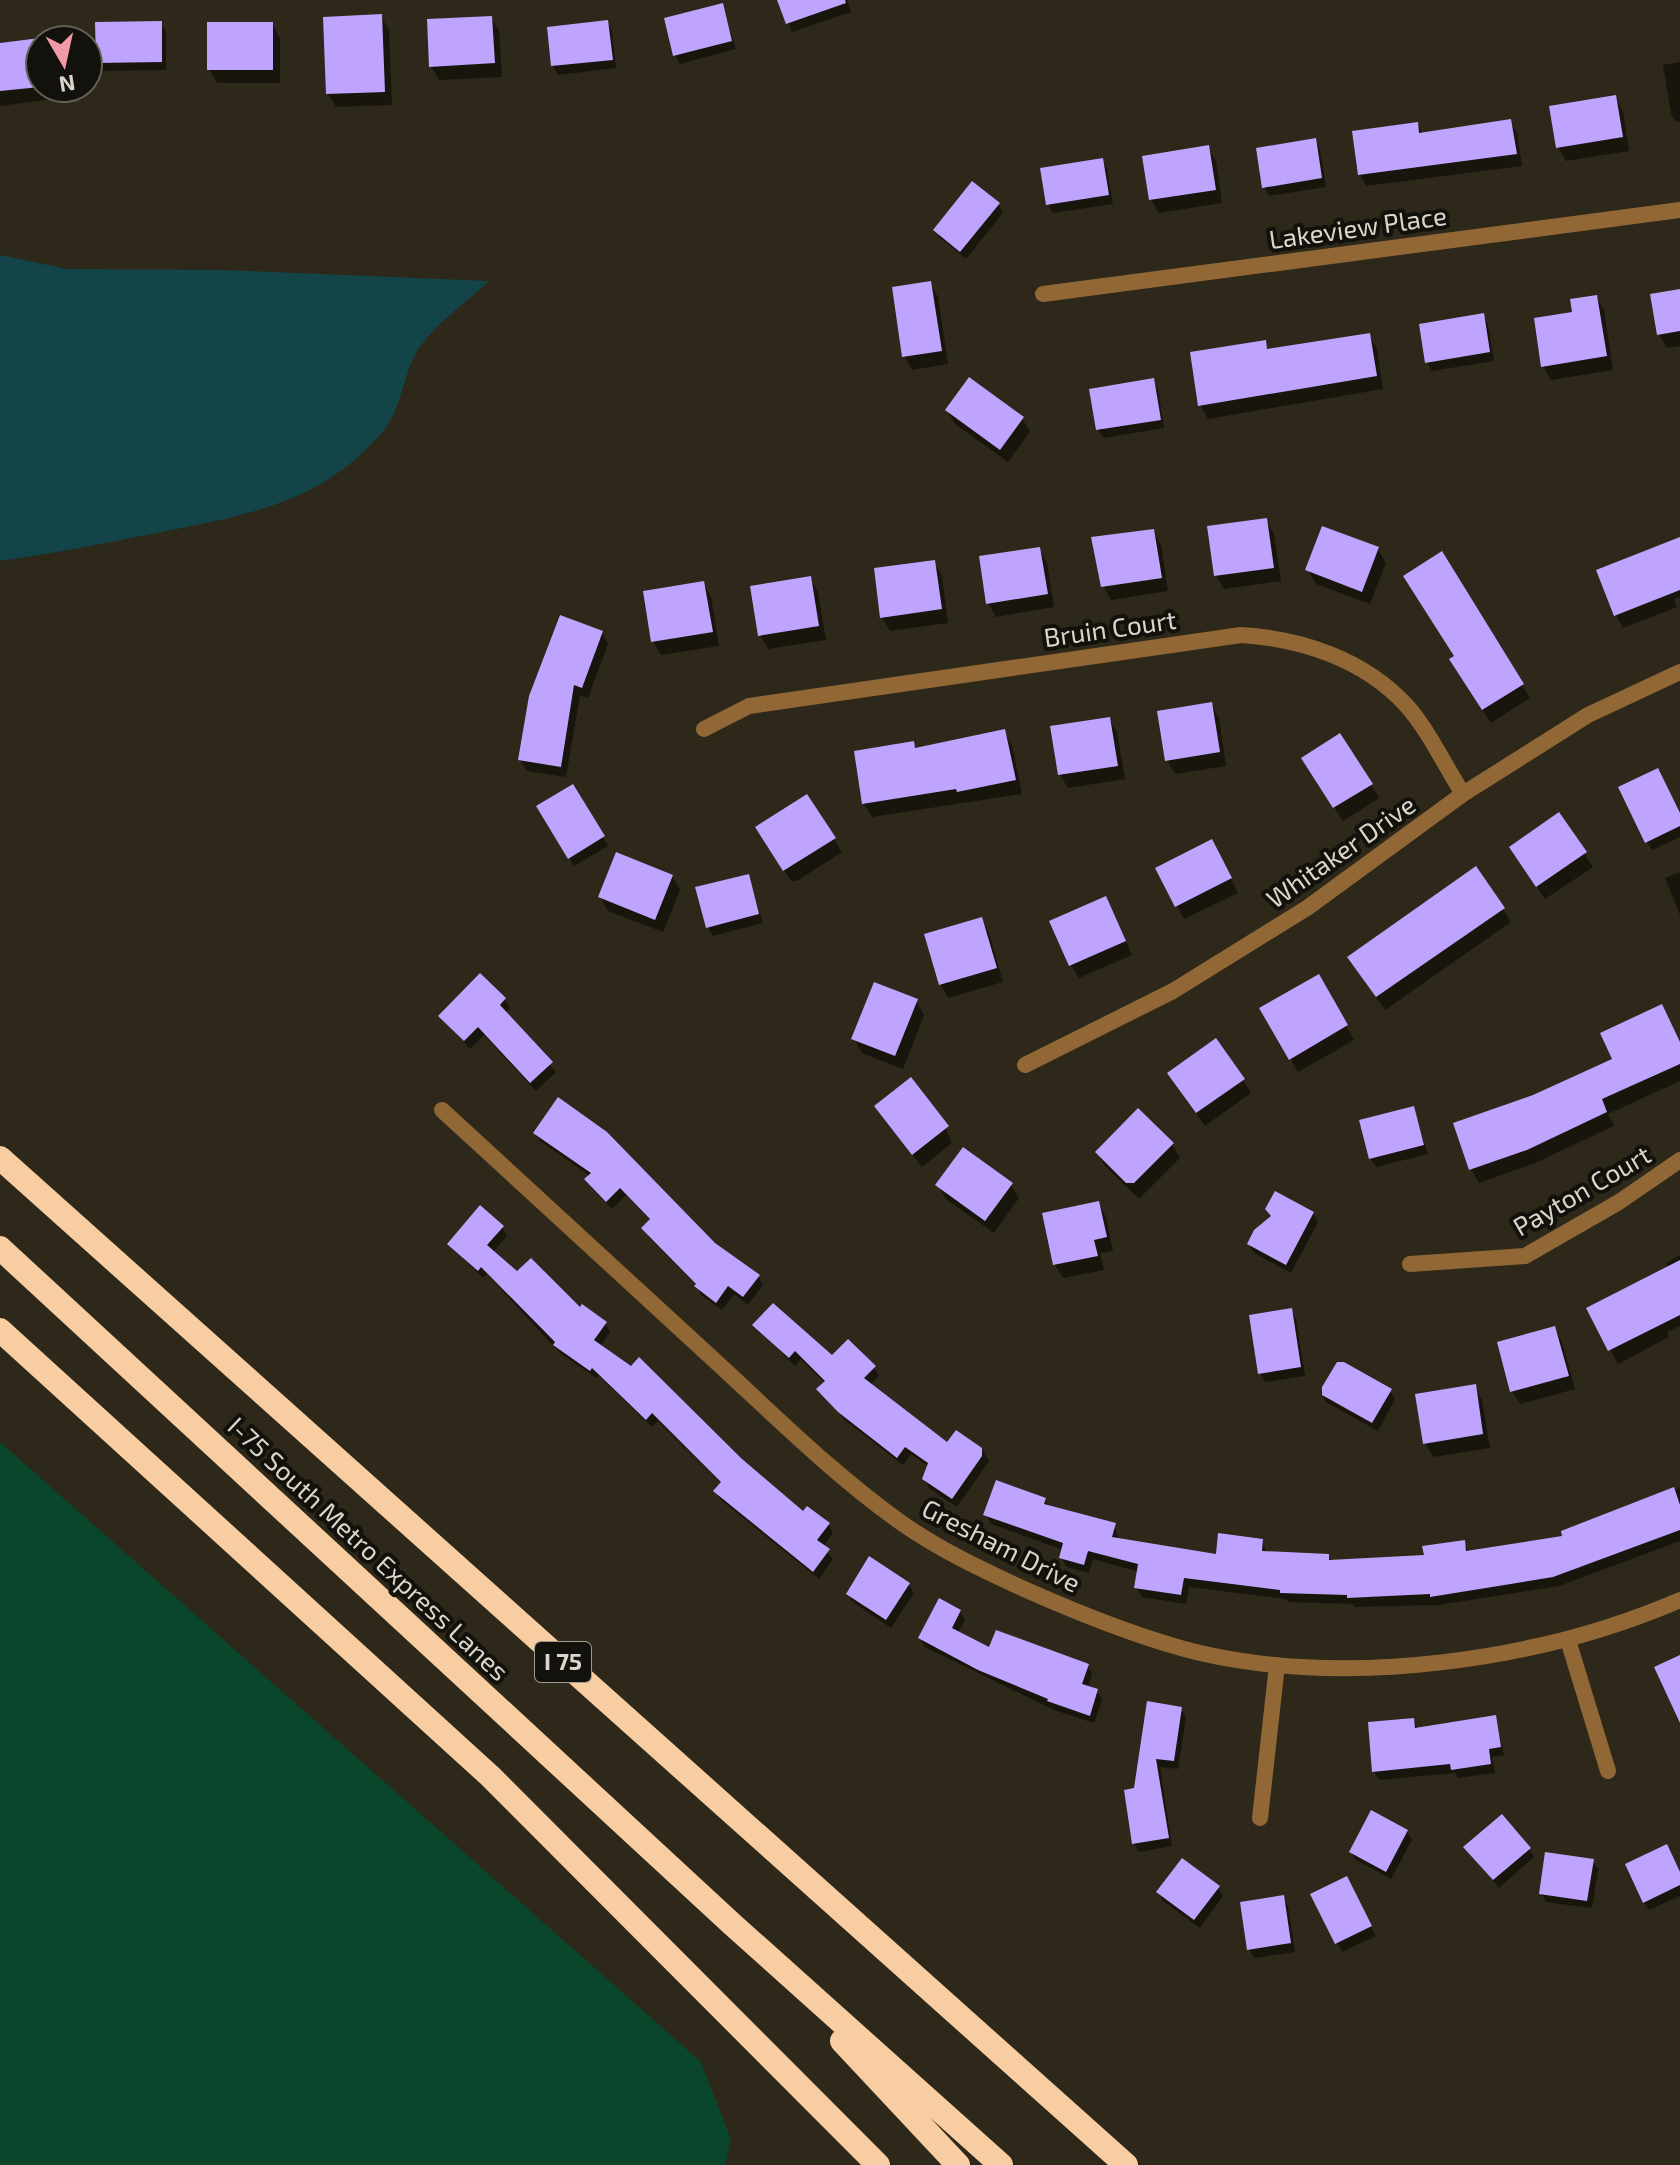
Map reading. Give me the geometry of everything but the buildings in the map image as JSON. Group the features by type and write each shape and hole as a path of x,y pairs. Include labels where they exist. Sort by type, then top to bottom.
{"highway":[{"name":"I 75","path":"0,1158 1126,2165"},
{"name":"I-75 South Metro Express Lanes","path":"0,1248 733,1925 1001,2165"},
{"path":"0,1330 490,1776 878,2165"},
{"name":"I-75 South Metro Express Lanes","path":"733,1925 958,2165"}],"street":[{"name":"Lakeview Place","path":"1043,294 1680,210"},
{"name":"Bruin Court","path":"704,729 749,706 1241,635 1285,638 1344,659 1407,706 1463,794"},
{"name":"Whitaker Drive","path":"1025,1065 1173,991 1307,908 1463,794 1588,715 1680,672"},
{"name":"Gresham Drive","path":"442,1110 774,1415 904,1524 961,1559 1072,1611 1198,1652 1277,1665 1387,1666 1480,1657 1568,1640 1680,1600"},
{"name":"Payton Court","path":"1410,1264 1525,1256 1619,1202 1680,1160"},
{"path":"1568,1640 1608,1771"},
{"path":"1260,1818 1277,1665"}],"green space":[{"path":"0,1442 701,2062 731,2140 725,2165 0,2165"}],"water":[{"path":"0,255 67,269 227,270 489,281 428,337 413,359 396,409 386,427 331,478 306,492 252,512 122,540 0,561"}]}
